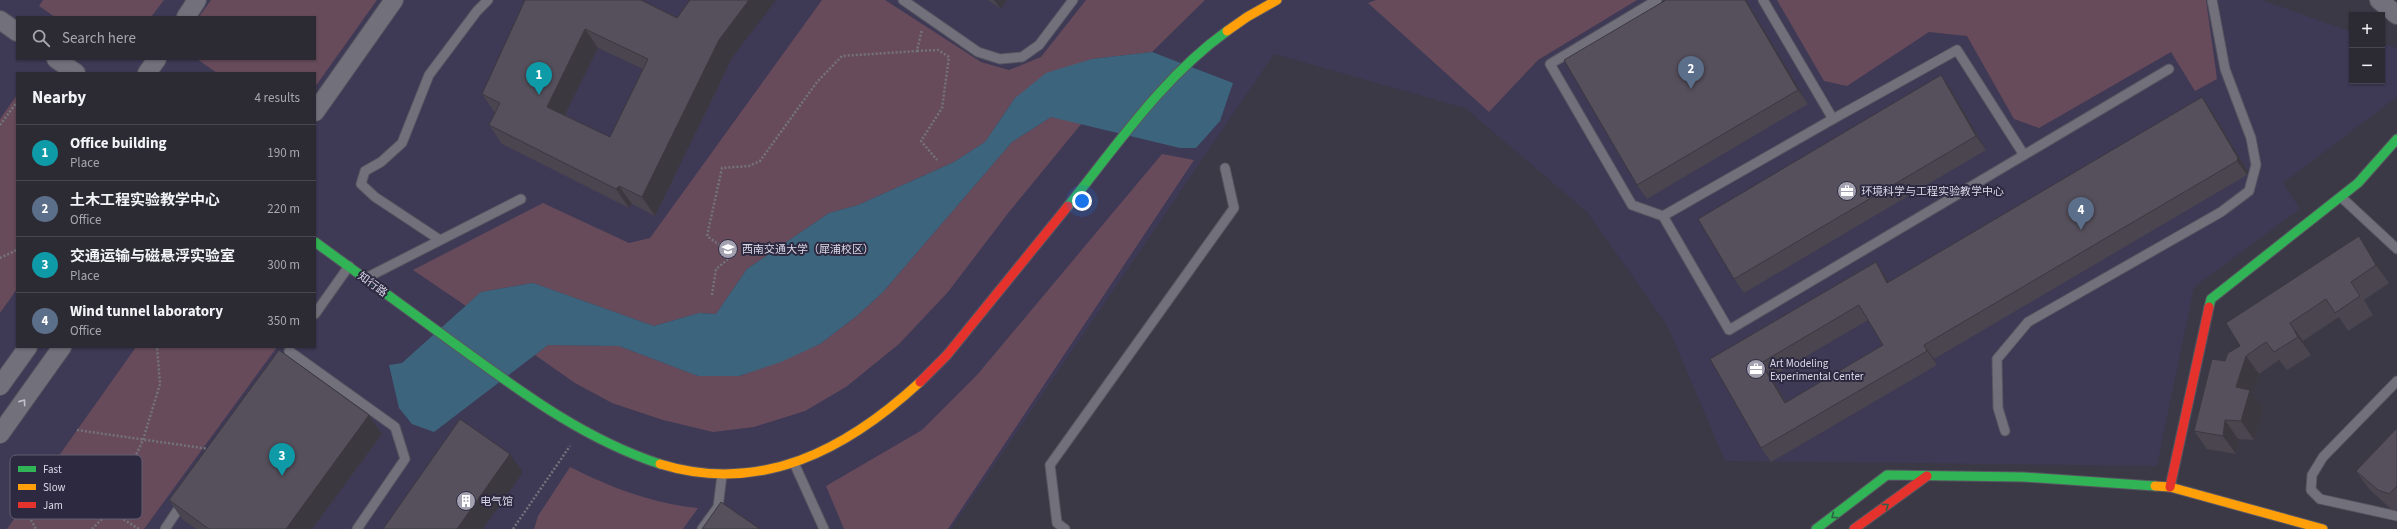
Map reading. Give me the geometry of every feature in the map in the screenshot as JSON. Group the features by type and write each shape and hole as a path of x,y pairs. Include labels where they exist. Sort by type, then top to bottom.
{"street":[{"path":"187,16 197,0"},
{"path":"316,111 394,0"},
{"name":"知行路","path":"316,243 508,382 580,430 651,460 676,468 722,476 760,473 794,464 830,446 890,407 932,371 996,296 1121,140 1205,48 1236,22 1277,0"},
{"path":"2380,0 2397,15"},
{"path":"0,20 16,31"},
{"path":"57,60 75,72"},
{"path":"148,72 156,60"},
{"path":"2170,487 2210,299 2358,183 2397,139"},
{"path":"0,386 27,348"},
{"path":"0,434 61,348"},
{"path":"1816,529 1887,475 2024,477 2170,487 2323,529"},
{"path":"1854,529 1927,476"}],"lane":[{"path":"440,240 375,197 361,184 365,171 381,162 402,143 429,75 477,11 488,0"},
{"path":"903,0 978,52 1000,59 1022,57 1039,45 1073,0"},
{"path":"1657,0 1550,64 1632,205 1662,216 1729,330 2169,69"},
{"path":"1763,0 1833,119"},
{"path":"2005,432 1998,408 1997,359 2028,322 2221,212 2249,191 2256,165 2255,158 2251,138 2225,69 2212,0"},
{"path":"1662,216 1957,50 2024,155"},
{"path":"1065,529 1057,523 1050,465 1234,208 1225,168"},
{"path":"2341,197 2397,249"},
{"path":"365,278 521,199"},
{"path":"316,313 348,266"},
{"path":"289,352 395,427 404,459 357,529"},
{"path":"2397,381 2323,457 2312,475 2311,490 2320,499 2397,516"},
{"path":"794,464 824,529"},
{"path":"702,529 718,506 722,476"},
{"path":"165,529 188,496"}],"path":[{"path":"917,52 925,15"},
{"path":"712,295 716,269 727,260 729,252 708,236 722,168 749,166 760,161 817,82 842,56 938,50 949,57 942,108 921,141 937,160"},
{"path":"0,125 16,103"},
{"path":"0,258 16,250"},
{"path":"136,455 143,440 160,384 156,348"},
{"path":"77,430 212,450"},
{"path":"513,529 580,430"},
{"path":"30,519 36,529"},
{"path":"92,529 102,519"},
{"path":"123,519 139,529"}],"shaded area":[{"name":"西南交通大学（犀浦校区）","path":"0,0 2262,0 2349,31 2349,84 2385,84 2385,44 2397,48 2397,97 2283,183 2300,209 2194,287 2157,466 1725,461 1667,325 1586,211 1465,108 1274,54 951,529 0,529"},
{"path":"43,0 164,0 152,16 54,16 39,6"},
{"path":"211,0 377,0 316,86 316,72 216,72 198,60 316,60 316,16 200,16"},
{"path":"822,0 885,0 981,62 1009,70 1041,57 1086,0 1205,0 1152,52 1092,59 1015,98 985,142 954,162 858,205 829,213 747,269 716,314 699,313 654,326 533,283 481,292 466,306 413,270 543,203 629,243 650,238"},
{"path":"1376,0 1637,0 1538,60 1489,112 1368,3"},
{"path":"1777,0 2206,0 2217,79 2195,91 2171,52 2039,128 2014,119 1967,36 1929,32 1847,86 1824,81"},
{"path":"16,96 16,290 0,313 0,119"},
{"path":"1051,117 1082,123 1009,212 948,292 899,344 846,387 805,411 754,427 713,432 663,420 612,403 575,383 535,355 548,345 619,346 698,376 740,376 820,344 858,315 883,292 1012,142"},
{"path":"1162,154 1194,160 948,529 844,529 826,486 922,430 977,375"},
{"path":"135,348 276,348 144,529 7,529 14,519 142,519 142,455 59,455"},
{"path":"570,467 601,482 632,494 681,506 698,508 683,529 534,529 538,516"}],"water":[{"path":"1152,52 1233,83 1220,121 1196,148 1180,148 1051,117 1012,142 883,292 858,315 820,344 781,362 739,376 698,376 619,346 548,345 434,432 412,424 399,408 389,365 402,363 481,292 533,283 654,326 699,313 716,314 747,269 829,213 858,205 954,162 985,142 1015,98 1046,73 1092,59"}],"building":[{"path":"525,0 641,0 677,18 690,0 749,0 719,40 642,197 619,186 616,189 489,125 500,103 482,94","holes":["585,29 648,59 610,137 547,107"]},
{"path":"1666,0 1745,0 1798,90 1637,185 1564,60"},
{"name":"环境科学与工程实验教学中心","path":"1941,75 1976,136 1734,279 1698,219"},
{"path":"2202,97 2238,158 2237,161 1924,345 1927,351 1761,448 1710,359 1876,262 1887,283","holes":["1859,305 1883,345 1785,403 1761,363"]},
{"path":"2359,236 2376,265 2351,282 2360,296 2335,313 2326,299 2290,323 2298,337 2274,352 2266,342 2246,356 2236,387 2250,390 2241,421 2225,420 2223,436 2194,431 2212,359 2225,361 2228,353 2240,346 2226,323"},
{"path":"279,350 369,415 286,529 209,529 169,500"},
{"path":"460,419 510,454 457,529 383,529"},
{"path":"2397,428 2397,486 2389,494 2378,490 2356,471"},
{"path":"721,502 760,529 702,529"}],"traffic: fast":[{"path":"1068,206 1123,136 1161,91 1182,69 1227,31"},
{"path":"2209,307 2211,299 2358,183 2397,139"},
{"path":"316,243 532,399 581,429 633,454 660,464"},
{"path":"1816,529 1887,475 2024,477 2155,486"}],"traffic: slow":[{"path":"1227,31 1247,17 1277,0"},
{"path":"660,464 697,472 733,474 767,470 800,460 832,446 862,428 892,406 920,382"},
{"path":"2155,486 2170,487 2323,529"}],"traffic: jam":[{"path":"920,382 947,355 1068,206"},
{"path":"2170,487 2209,307"},
{"path":"1854,529 1927,476"}],"place":[{"name":"土木工程实验教学中心","path":"1691,89"},
{"name":"Office building","path":"539,95"},
{"name":"环境科学与工程实验教学中心","path":"1847,191"},
{"name":"Wind tunnel laboratory","path":"2081,230"},
{"name":"西南交通大学（犀浦校区）","path":"728,249"},
{"name":"Art Modeling Experimental Center","path":"1756,369"},
{"name":"交通运输与磁悬浮实验室","path":"282,476"},
{"name":"电气馆","path":"466,501"}]}
